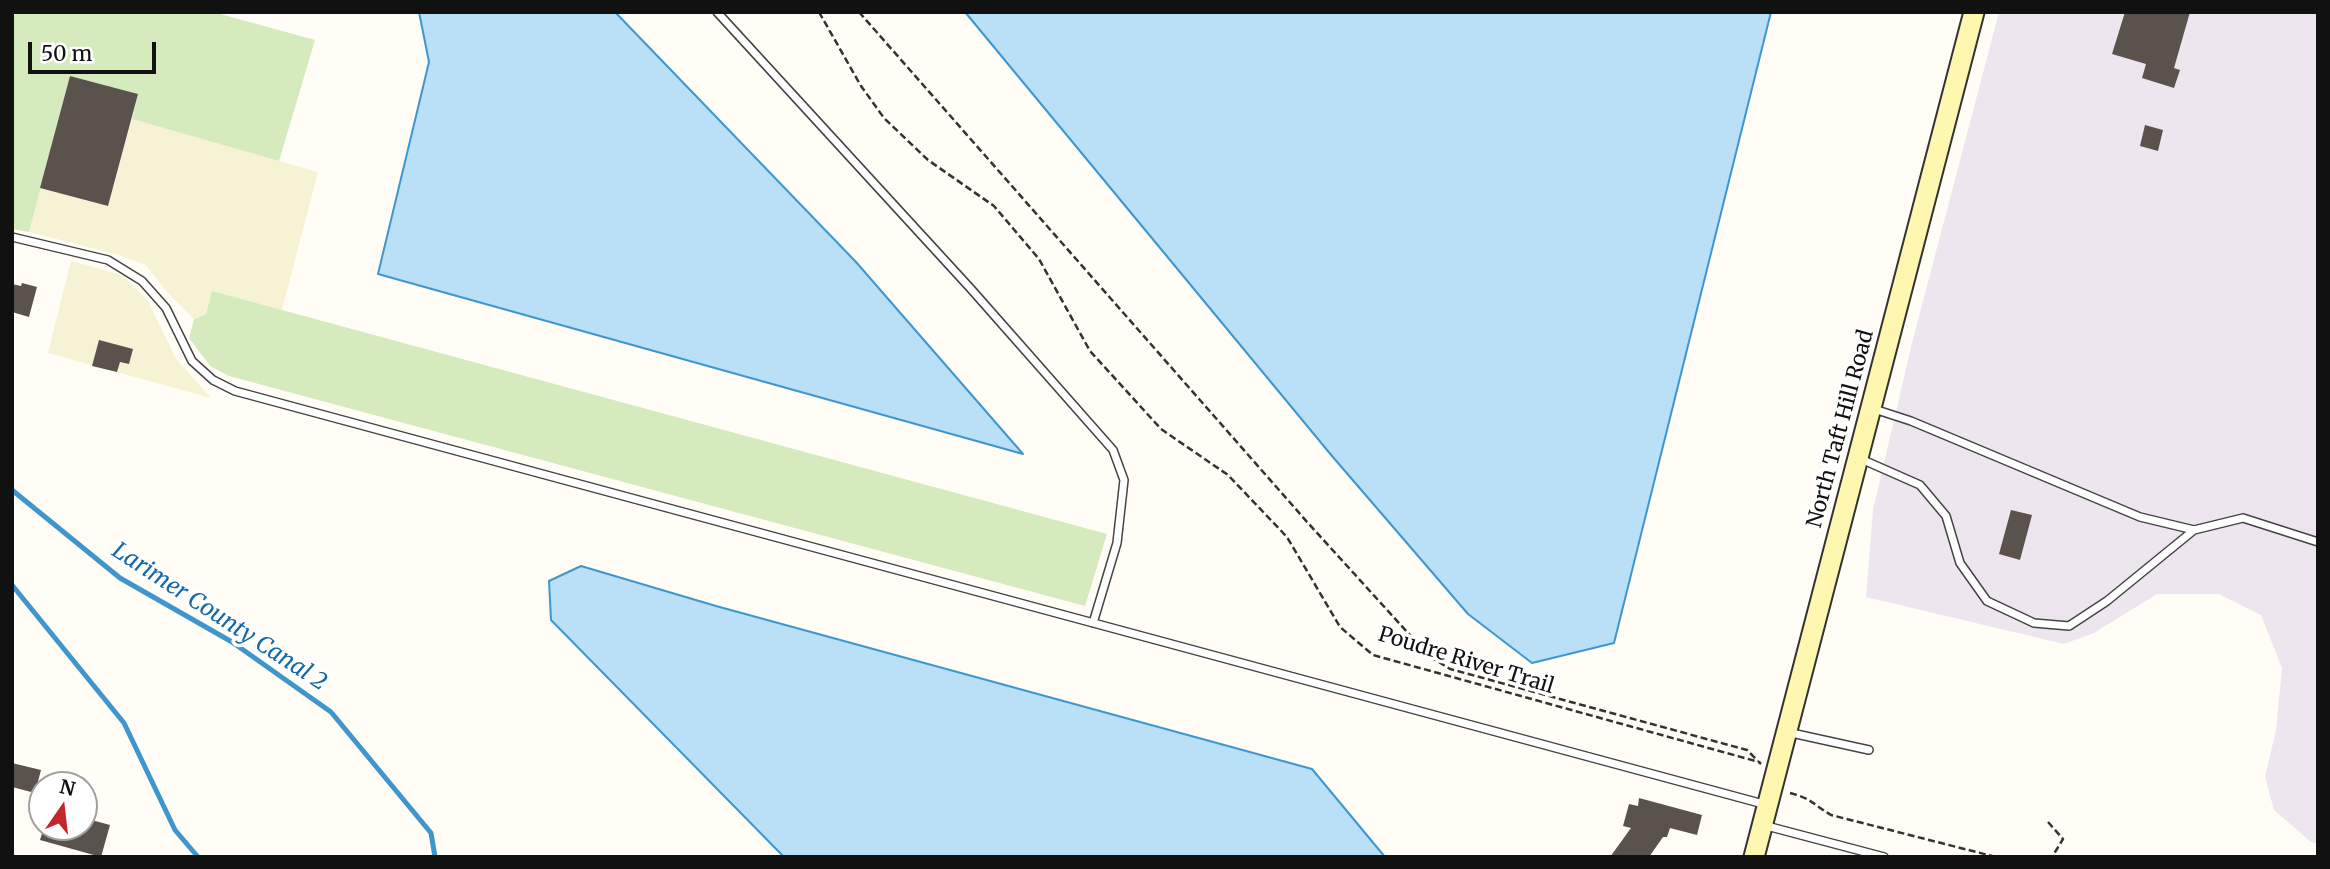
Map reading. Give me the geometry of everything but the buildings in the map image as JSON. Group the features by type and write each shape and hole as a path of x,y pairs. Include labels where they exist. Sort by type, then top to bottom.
{"main road":[{"name":"North Taft Hill Road","path":"1754,857 1974,12"}],"lane":[{"path":"717,12 971,289 1113,450 1124,480 1117,543 1093,623"},
{"path":"12,237 108,260 142,281 166,308 192,361 213,380 234,391 1768,805"},
{"path":"1872,408 1911,421 2140,517 2194,530"},
{"path":"1857,458 1920,485 1946,516 1960,563 1987,601 2034,623 2069,626 2107,601 2194,530 2243,518 2318,542"},
{"path":"1787,732 1869,750"},
{"path":"1762,825 1884,857"}],"path":[{"name":"Poudre River Trail","path":"819,12 861,86 884,118 928,160 994,206 1039,260 1090,351 1161,429 1228,475 1287,537 1340,627 1373,654 1759,762"},
{"path":"859,12 1308,523 1429,656 1450,669 1747,750 1789,793 1813,800 1831,815 1996,857"},
{"path":"2048,822 2063,839 2052,857"}],"shaded area":[{"path":"1999,12 2318,12 2318,844 2311,842 2274,810 2265,777 2276,730 2282,668 2261,615 2219,594 2157,594 2094,633 2064,644 1866,597 1873,510 1912,343"},
{"path":"132,119 318,172 282,310 212,292 206,314 194,319 167,292 146,265 119,255 29,232 40,188 108,206"},
{"path":"71,261 122,275 148,301 176,359 211,398 48,353"}],"green space":[{"path":"12,12 213,12 315,40 279,161 132,119 138,94 70,76 29,232 12,229"},
{"path":"212,291 1107,534 1085,606 229,376 210,366 189,338 194,319 206,314"}],"water":[{"path":"419,12 615,12 856,262 1023,454 378,274 429,62"},
{"path":"965,12 1771,12 1614,643 1532,663 1468,614 1332,456"},
{"path":"581,566 716,606 1312,769 1385,857 784,857 551,620 549,581"}],"waterway":[{"name":"Larimer County Canal 2","path":"12,490 120,578 232,642 331,712 431,833 435,857"},
{"path":"12,585 124,723 175,830 198,857"}]}
